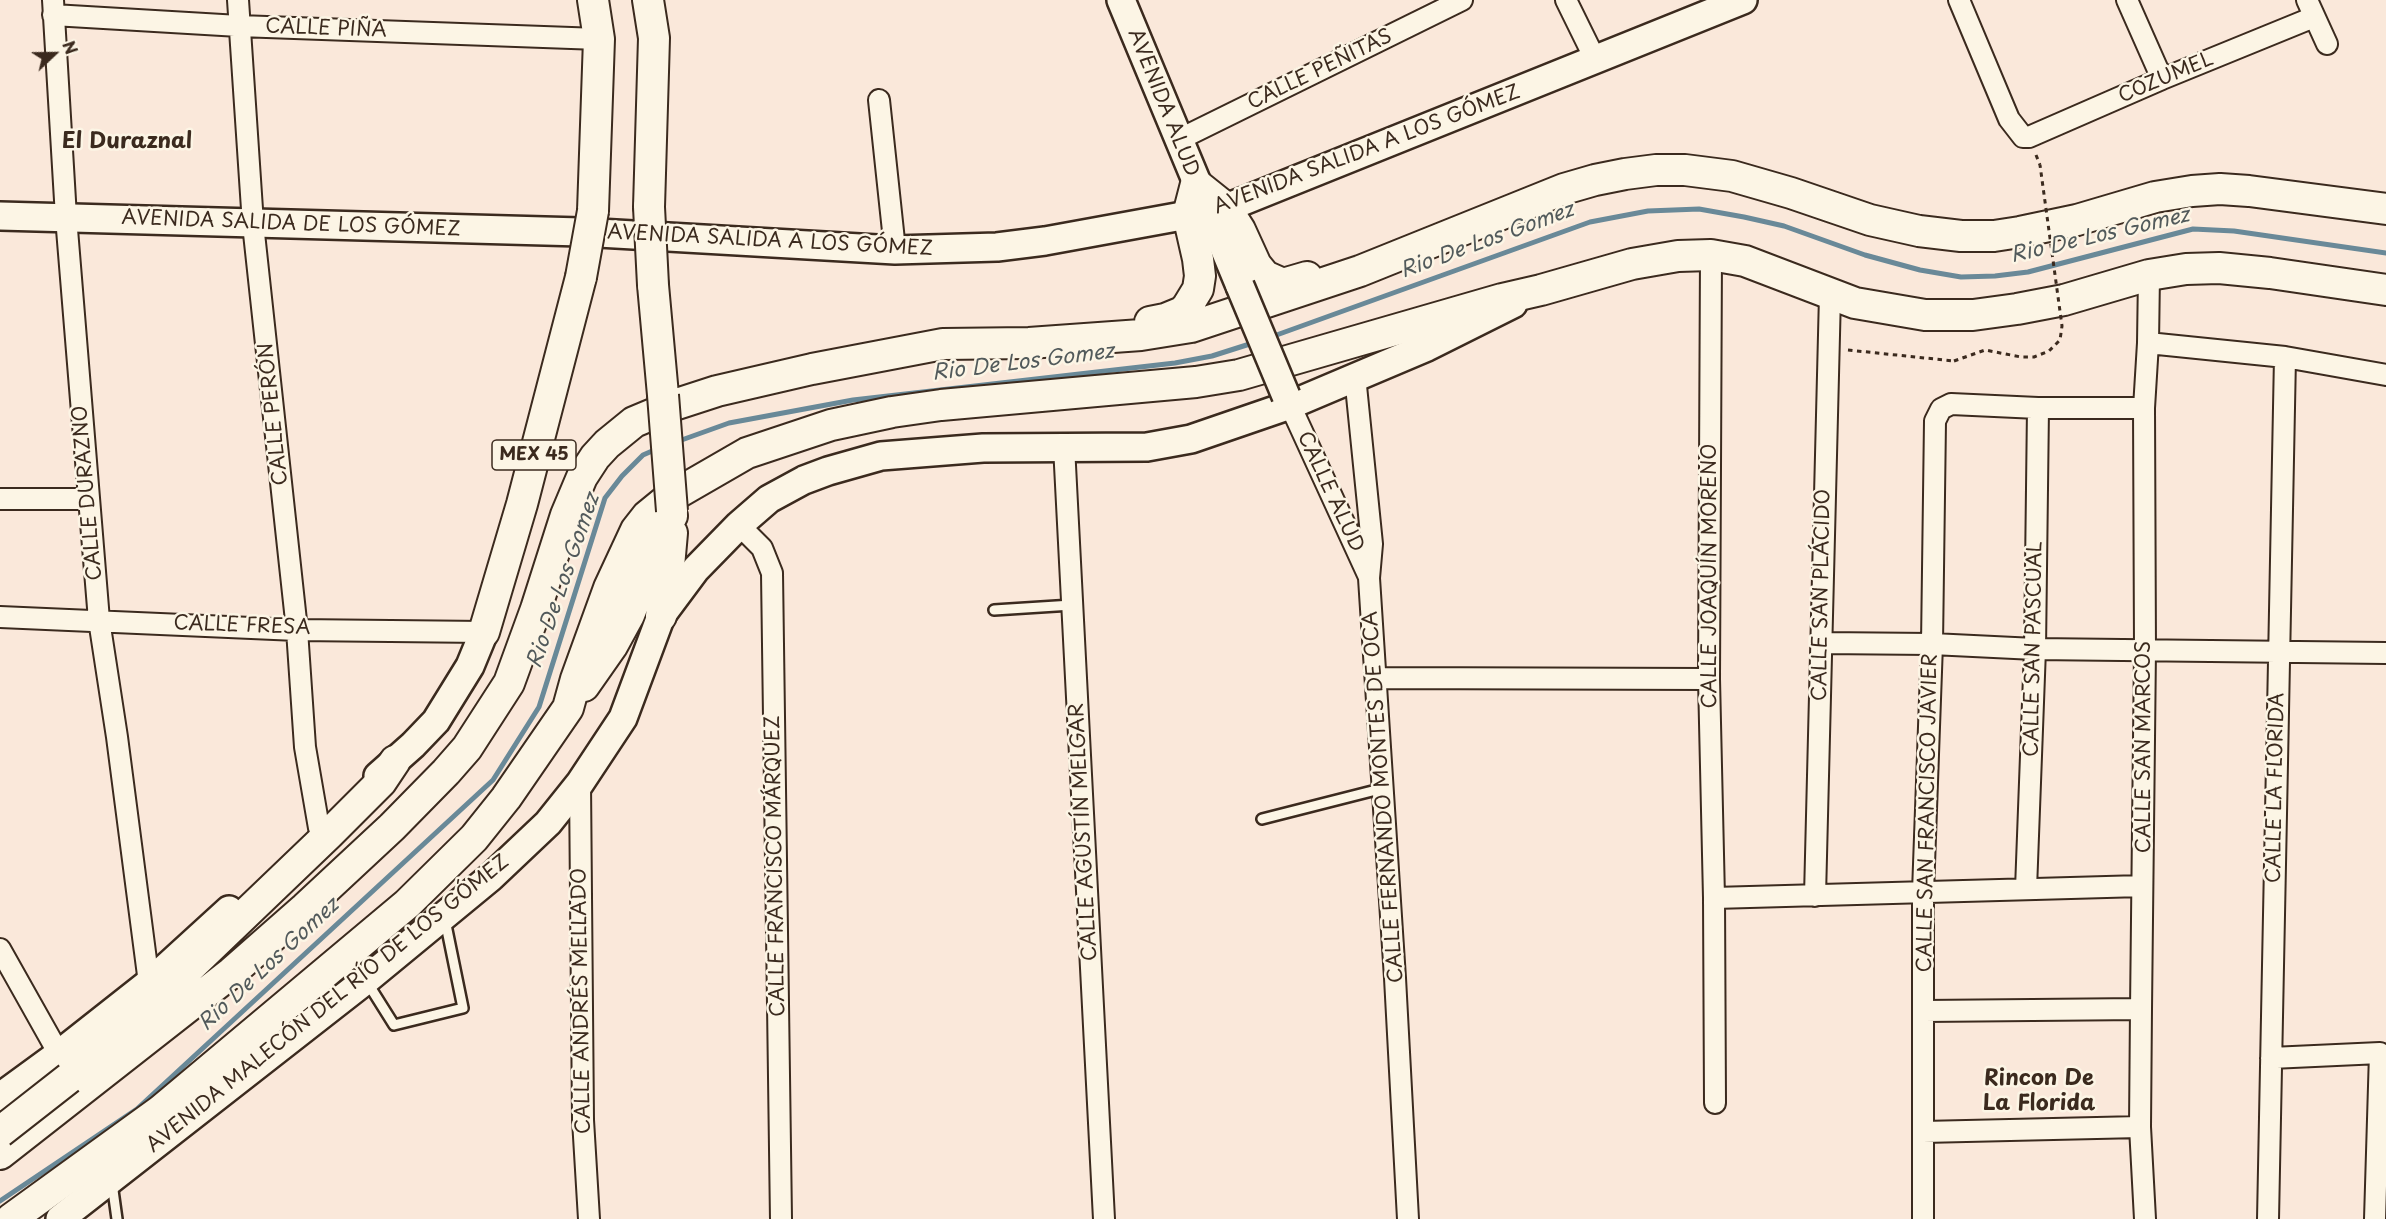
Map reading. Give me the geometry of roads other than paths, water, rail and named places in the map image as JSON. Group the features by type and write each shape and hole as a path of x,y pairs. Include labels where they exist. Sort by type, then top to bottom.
{"main road":[{"name":"MEX 45","path":"484,632 522,504 581,277 599,39 593,0"},
{"path":"648,0 654,38 649,207 653,285 672,514 671,553 661,616"},
{"path":"943,344 1029,343 1141,335 1191,327 1359,271 1595,180 1656,170 1685,170 1732,176 1870,220 1919,231 1961,236 1994,237 2077,220 2155,197 2211,190 2249,191 2386,209"},
{"path":"0,1154 231,973 393,827 467,748 509,683 566,515 582,477 607,444 634,422 677,404 717,391 812,369 1016,329 1058,329 1154,322 1175,316 1187,307 1198,289 1200,276 1198,259 1207,211 1196,184"},
{"path":"1207,211 1240,230 1256,265 1265,276 1277,284 1302,279 1339,262 1457,218 1503,214"},
{"name":"AVENIDA MALECÓN DEL RÍO DE LOS GÓMEZ","path":"11,1219 159,1111 407,904 474,838 506,798 568,708 576,679 609,588 636,530 647,516 669,498 747,453 831,425 892,412 941,405 1196,382 1239,375 1502,299 1632,264 1678,256 1711,255 1745,261 1830,295 1887,309 1925,315 1973,315 2064,300 2149,275 2219,267 2386,290"},
{"path":"568,708 612,646 641,588 661,534 672,514"},
{"path":"0,1132 64,1066 186,971 381,782 395,761"},
{"path":"0,1125 119,1063"}],"street":[{"name":"CALLE PERÓN","path":"238,0 253,224 297,630 305,747 319,828"},
{"name":"AVENIDA ALUD","path":"1121,0 1196,184"},
{"name":"CALLE PEÑITAS","path":"1178,140 1462,0"},
{"path":"1566,0 1596,61"},
{"name":"AVENIDA SALIDA A LOS GÓMEZ","path":"587,221 895,250 998,247 1045,241 1207,211 1596,61 1743,0"},
{"name":"COZUMEL","path":"1959,0 2009,119 2021,136 2029,137 2162,79 2311,8"},
{"path":"2127,0 2162,79"},
{"name":"CALLE PIÑA","path":"53,7 238,26 599,39"},
{"name":"CALLE DURAZNO","path":"53,7 66,217 99,620 119,748 149,983"},
{"path":"2311,8 2327,44"},
{"path":"879,100 895,250"},
{"path":"1207,211 1288,400"},
{"name":"AVENIDA SALIDA DE LOS GÓMEZ","path":"0,216 253,224 587,221"},
{"name":"CALLE JOAQUÍN MORENO","path":"1711,255 1709,679 1714,898 1715,1103"},
{"name":"CALLE SAN MARCOS","path":"2145,1219 2140,1127 2145,649 2144,408 2149,275"},
{"name":"AVENIDA MALECÓN DEL RÍO DE LOS GÓMEZ","path":"60,1219 366,980 490,877 548,823 580,783 623,718 661,616 696,569 769,500 804,480 881,456 983,448 1148,447 1176,442 1220,430 1288,400 1427,347 1541,290"},
{"name":"CALLE SAN PLÁCIDO","path":"1815,896 1830,295"},
{"path":"2148,343 2285,357 2386,375"},
{"name":"CALLE LA FLORIDA","path":"2268,1219 2285,357"},
{"name":"CALLE FERNANDO MONTES DE OCA","path":"1355,376 1372,544 1369,578 1384,788 1408,1219"},
{"name":"CALLE ALUD","path":"1288,400 1369,578"},
{"name":"CALLE SAN FRANCISCO JAVIER","path":"1923,1219 1923,892 1932,644 1935,421 1941,409 1951,404 2038,408"},
{"path":"2038,408 2144,408"},
{"name":"CALLE SAN PASCUAL","path":"2026,889 2035,649 2038,408"},
{"name":"CALLE AGUSTÍN MELGAR","path":"1064,446 1104,1219"},
{"path":"0,499 88,499"},
{"name":"CALLE FRANCISCO MÁRQUEZ","path":"740,525 762,548 772,573 782,1219"},
{"name":"CALLE FRESA","path":"0,617 297,630 484,632"},
{"name":"MEX 45","path":"0,1097 64,1066 149,983 395,761 436,721 470,666 484,632"},
{"path":"1821,643 1932,644 2035,649 2386,653"},
{"path":"1377,678 1709,679"},
{"name":"CALLE ANDRÉS MELLADO","path":"580,783 583,1120 589,1219"},
{"path":"1714,898 2142,886"},
{"path":"0,949 64,1066"},
{"path":"1924,1011 2141,1009"},
{"path":"2271,1058 2380,1053 2374,1219"},
{"path":"1923,1132 2140,1127"}],"lane":[{"path":"994,610 1072,605"},
{"path":"1262,819 1384,788"},
{"path":"366,980 394,1025 463,1008 444,914"},
{"path":"111,1177 117,1219"}],"waterway":[{"name":"Rio De Los Gomez","path":"1271,337 1590,222 1648,211 1699,209 1744,217 1784,226 1865,255 1920,270 1961,277 2028,272 2193,229 2234,231 2386,253"},
{"name":"Rio De Los Gomez","path":"676,442 729,423 853,400 1175,363 1212,356 1256,342"},
{"name":"Rio De Los Gomez","path":"0,1201 137,1109 493,780 539,707 605,498 622,476 643,455 659,448"}],"district":[{"name":"El Duraznal","path":"127,142"},
{"name":"Rincon De La Florida","path":"2039,1092"}]}
